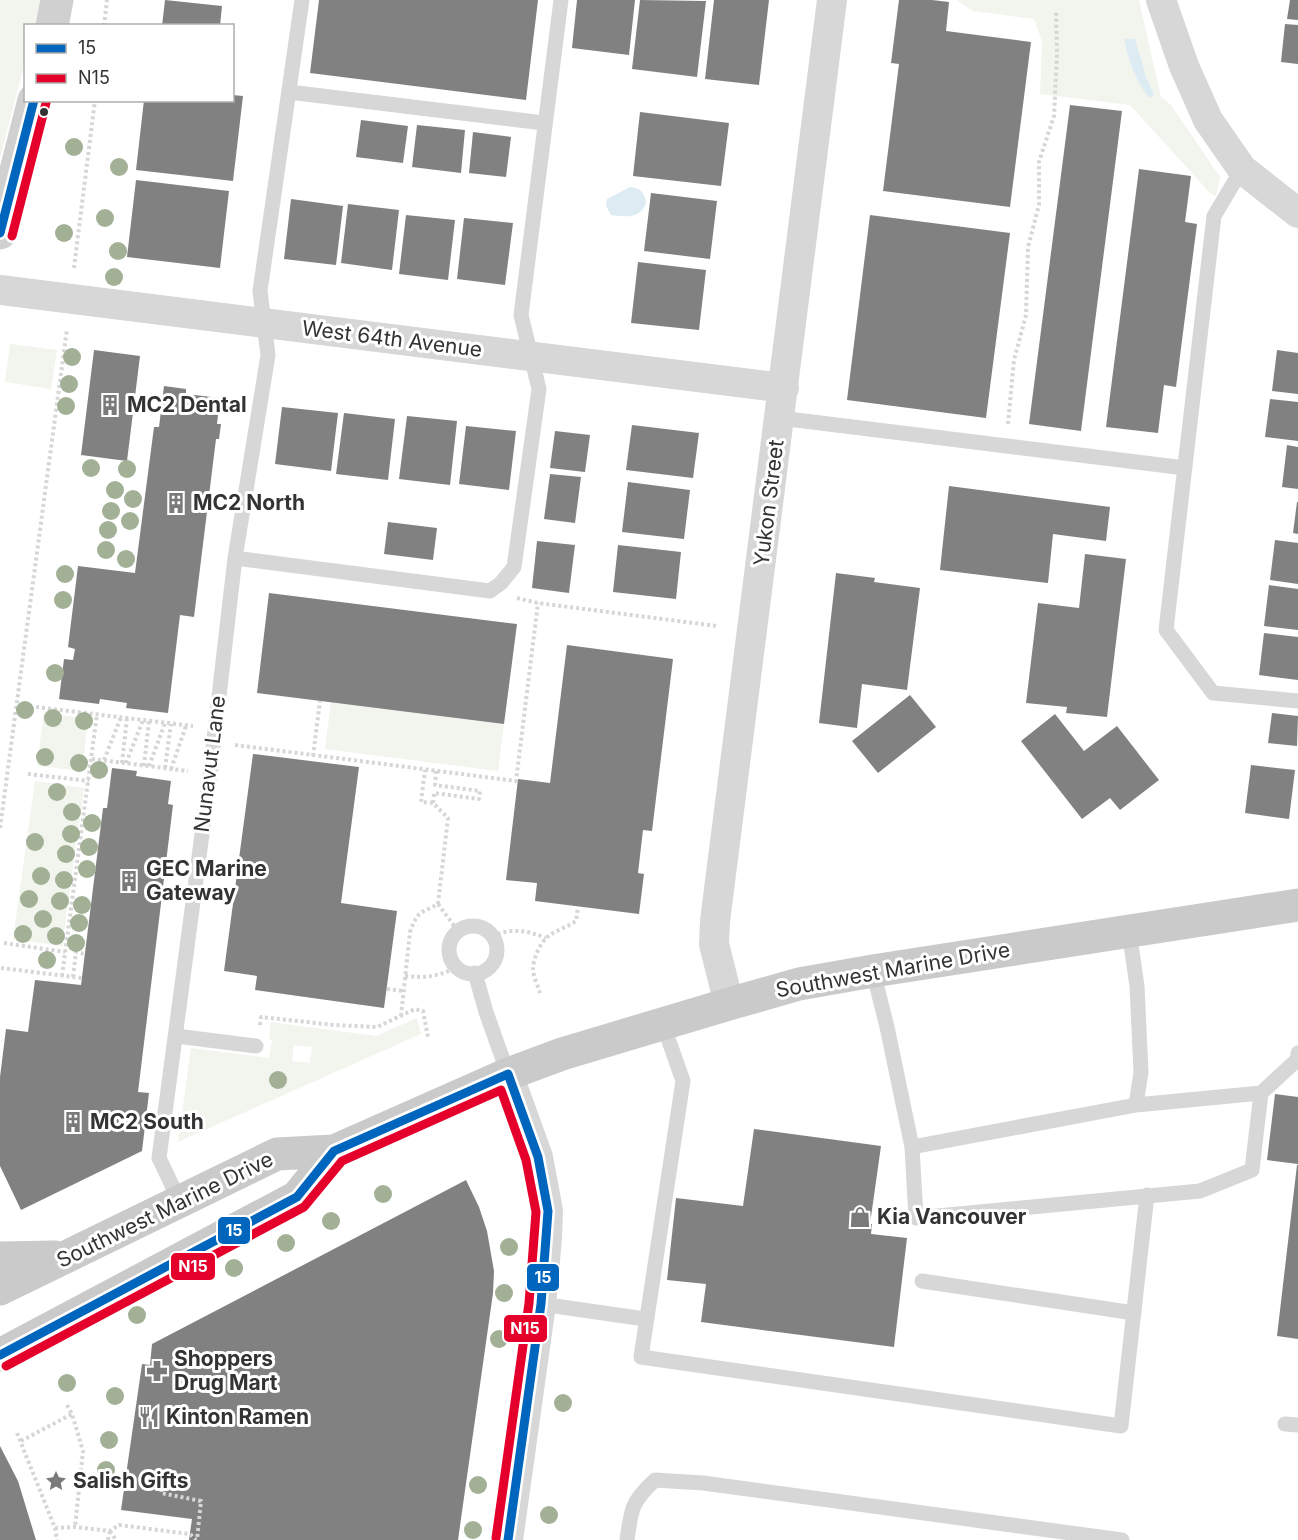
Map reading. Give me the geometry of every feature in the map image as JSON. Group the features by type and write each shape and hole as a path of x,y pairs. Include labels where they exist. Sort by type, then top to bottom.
{"main road":[{"path":"52,24 57,0"},
{"path":"0,233 33,102"},
{"name":"Southwest Marine Drive","path":"0,1289 277,1154 334,1151 508,1074 562,1054 729,1004 799,984 873,970 1298,905"},
{"name":"Southwest Marine Drive","path":"0,1355 297,1197 334,1151"},
{"path":"0,1258 66,1257"}],"street":[{"name":"Yukon Street","path":"729,1004 714,944 715,921 832,0"},
{"path":"1161,0 1184,66 1208,120 1242,169 1298,213"},
{"name":"West 64th Avenue","path":"0,290 784,388"},
{"path":"508,1074 538,1156 548,1211 541,1304 508,1540"}],"lane":[{"name":"Nunavut Lane","path":"180,1202 159,1158 235,558 268,354 260,291 302,0"},
{"path":"235,558 490,591 501,584 514,567 539,389 521,315 561,0"},
{"path":"289,92 544,123"},
{"path":"1242,169 1214,216 1166,630 1214,693 1298,701"},
{"path":"780,418 1185,468"},
{"path":"465,927 480,927 492,936 497,950 496,957 487,969 475,973 463,972 456,968 449,953 453,937 458,931 465,927"},
{"path":"1129,931 1137,986 1141,1072 1136,1105"},
{"path":"873,970 912,1147 916,1218 1200,1191 1252,1170 1261,1093"},
{"path":"475,973 508,1074"},
{"path":"663,1024 683,1081 640,1357 1121,1426 1147,1196"},
{"path":"176,1036 256,1046"},
{"path":"912,1147 1136,1105 1261,1093 1298,1059 1298,1053"},
{"path":"922,1281 1134,1313"},
{"path":"541,1304 645,1319"},
{"path":"627,1540 632,1508 641,1492 655,1480 703,1483 1122,1540"}],"path":[{"path":"104,24 107,0"},
{"path":"1006,446 1014,360 1026,315 1028,247 1039,205 1039,162 1054,116 1057,54 1056,11"},
{"path":"73,278 95,102"},
{"path":"0,828 68,321"},
{"path":"501,584 516,598 538,603 717,626"},
{"path":"214,734 233,744 516,781 538,603"},
{"path":"313,756 320,701"},
{"path":"36,707 183,725 171,769"},
{"path":"62,976 97,714"},
{"path":"104,760 121,717"},
{"path":"124,763 128,718"},
{"path":"124,763 143,720"},
{"path":"147,766 149,721"},
{"path":"147,766 165,723"},
{"path":"165,768 171,724"},
{"path":"92,759 184,770"},
{"path":"425,770 421,802 433,803 448,818 438,904 458,931"},
{"path":"433,803 434,793 479,799 480,790 435,785 436,771"},
{"path":"28,774 89,781"},
{"path":"401,1016 410,932 414,919 424,909 438,904"},
{"path":"540,993 532,969 538,950 546,938 576,921 578,907"},
{"path":"492,936 506,930 530,932 546,938"},
{"path":"4,943 65,952"},
{"path":"73,978 76,952 85,954"},
{"path":"1,968 82,978"},
{"path":"405,976 438,977 456,968"},
{"path":"387,989 403,991"},
{"path":"256,1046 261,1017 377,1027 415,1009 423,1011 428,1037"},
{"path":"67,1405 72,1414 82,1451 75,1527"},
{"path":"21,1441 72,1414"},
{"path":"17,1432 55,1528 57,1540"},
{"path":"163,1477 161,1493 201,1501 196,1540"},
{"path":"55,1528 75,1527 110,1531 119,1525 190,1534 196,1540"},
{"path":"108,1540 110,1531"},
{"path":"110,1531 116,1540"}],"shaded area":[{"path":"0,0 41,0 35,24 24,24 24,66 0,158"},
{"path":"956,0 1139,0 1161,97 1171,105 1220,177 1216,196 1211,194 1130,105 1040,94 1042,41 1034,19 973,11"},
{"path":"1124,39 1135,39 1154,95 1149,98 1133,70"},
{"path":"630,187 640,190 645,196 646,203 643,208 632,216 611,215 606,206 607,199"},
{"path":"10,344 57,350 51,389 5,382"},
{"path":"331,702 504,724 498,771 325,749"},
{"path":"44,712 88,719 82,771 37,766"},
{"path":"35,781 84,788 62,946 13,939"},
{"path":"417,1018 421,1034 178,1142 191,1048 269,1058 272,1040 269,1039 271,1022 376,1036","holes":["294,1045 312,1047 310,1063 292,1061"]}],"building":[{"path":"165,0 222,6 220,24 162,24"},
{"path":"319,0 538,0 526,100 310,73"},
{"path":"577,0 635,0 629,55 572,48"},
{"path":"640,0 706,1 697,77 632,69"},
{"path":"714,0 769,0 759,85 705,79"},
{"path":"899,0 949,2 946,31 1031,42 1010,207 883,191 899,64 891,63"},
{"path":"1290,0 1298,0 1298,20 1287,19"},
{"path":"1285,24 1298,25 1298,64 1281,62"},
{"path":"234,95 243,96 233,181 136,170 144,102 234,102"},
{"path":"1070,105 1122,111 1081,431 1029,424"},
{"path":"640,112 729,123 721,186 633,176"},
{"path":"361,120 408,126 403,163 356,157"},
{"path":"417,125 465,130 461,173 412,167"},
{"path":"473,132 511,137 506,177 469,173"},
{"path":"1139,169 1191,176 1185,222 1197,224 1176,387 1164,385 1158,433 1106,427"},
{"path":"136,180 229,191 220,268 127,257"},
{"path":"651,193 717,201 710,259 644,251"},
{"path":"291,199 343,206 336,265 284,259"},
{"path":"348,204 399,210 392,270 341,263"},
{"path":"406,215 455,220 448,280 399,274"},
{"path":"870,215 1010,233 986,418 847,400"},
{"path":"464,218 513,223 505,285 457,279"},
{"path":"638,262 706,270 699,330 631,323"},
{"name":"MC2 Dental","path":"94,350 140,356 127,461 81,455"},
{"path":"1277,350 1298,353 1298,394 1272,391"},
{"name":"MC2 North","path":"164,386 186,389 186,394 220,398 217,424 221,424 219,439 216,439 194,617 180,615 168,713 126,708 127,703 100,699 99,704 59,699 64,659 73,660 75,649 68,647 78,566 135,573 154,427 159,427"},
{"path":"1270,399 1298,402 1298,441 1265,437"},
{"path":"282,407 338,413 331,471 275,464"},
{"path":"344,413 395,419 388,480 336,474"},
{"path":"407,416 457,421 450,485 399,479"},
{"path":"632,425 699,433 693,478 626,470"},
{"path":"466,426 516,431 509,490 459,484"},
{"path":"555,431 590,435 585,472 550,468"},
{"path":"1287,445 1298,447 1298,489 1282,487"},
{"path":"550,474 581,477 575,523 544,519"},
{"path":"628,482 690,490 684,539 622,532"},
{"path":"949,486 1110,507 1106,541 1053,534 1048,583 940,570"},
{"path":"1298,502 1298,534 1293,533"},
{"path":"388,522 437,528 433,560 384,554"},
{"path":"1275,540 1298,543 1298,584 1270,580"},
{"path":"537,541 575,545 569,593 532,588"},
{"path":"618,545 681,552 676,599 613,592"},
{"path":"1085,554 1126,559 1107,717 1066,713 1067,707 1026,703 1038,603 1079,608"},
{"path":"836,573 875,578 874,582 920,588 907,690 862,684 857,728 819,723"},
{"path":"1269,585 1298,589 1298,630 1264,626"},
{"path":"269,593 517,624 504,724 257,693"},
{"path":"1264,633 1298,637 1298,680 1259,675"},
{"path":"567,645 673,659 652,831 643,830 638,873 644,874 639,914 535,901 537,883 506,880 518,779 550,783"},
{"path":"910,695 936,727 878,773 852,741"},
{"path":"1272,713 1298,716 1297,746 1268,743"},
{"path":"1055,714 1084,751 1117,726 1159,780 1120,810 1110,798 1082,819 1021,741"},
{"path":"253,754 359,767 341,903 397,911 384,1008 255,990 257,976 224,971"},
{"path":"1251,765 1295,770 1289,819 1245,813"},
{"name":"MC2 South","path":"112,768 137,771 136,776 171,781 168,804 173,805 138,1092 149,1093 142,1151 21,1210 0,1166 0,1077 6,1029 28,1032 35,980 81,985 103,808 107,808"},
{"path":"1275,1094 1298,1097 1298,1164 1267,1160"},
{"path":"754,1129 881,1146 870,1224 872,1224 871,1234 907,1238 894,1347 701,1322 706,1284 667,1280 676,1198 743,1206"},
{"path":"1298,1165 1298,1339 1277,1336"},
{"path":"466,1180 487,1231 494,1271 493,1293 458,1540 189,1540 192,1519 121,1510 142,1364 150,1365 152,1344"},
{"path":"0,1446 18,1481 36,1540 0,1540"}],"transit line":[{"name":"15","path":"0,233 33,102"},
{"name":"N15","path":"12,236 46,103"},
{"name":"15","path":"0,1355 297,1197 334,1151 508,1074 538,1157 548,1211 541,1304 508,1540"},
{"name":"N15","path":"6,1366 304,1207 342,1161 501,1090 526,1160 536,1212 529,1303 496,1538"}],"place":[{"name":"MC2 Dental","path":"110,405"},
{"name":"MC2 North","path":"176,503"},
{"name":"GEC Marine Gateway","path":"129,881"},
{"name":"MC2 South","path":"73,1122"},
{"name":"Kia Vancouver","path":"860,1217"},
{"name":"Shoppers Drug Mart","path":"157,1371"},
{"name":"Kinton Ramen","path":"149,1417"},
{"name":"Salish Gifts","path":"56,1481"}]}
